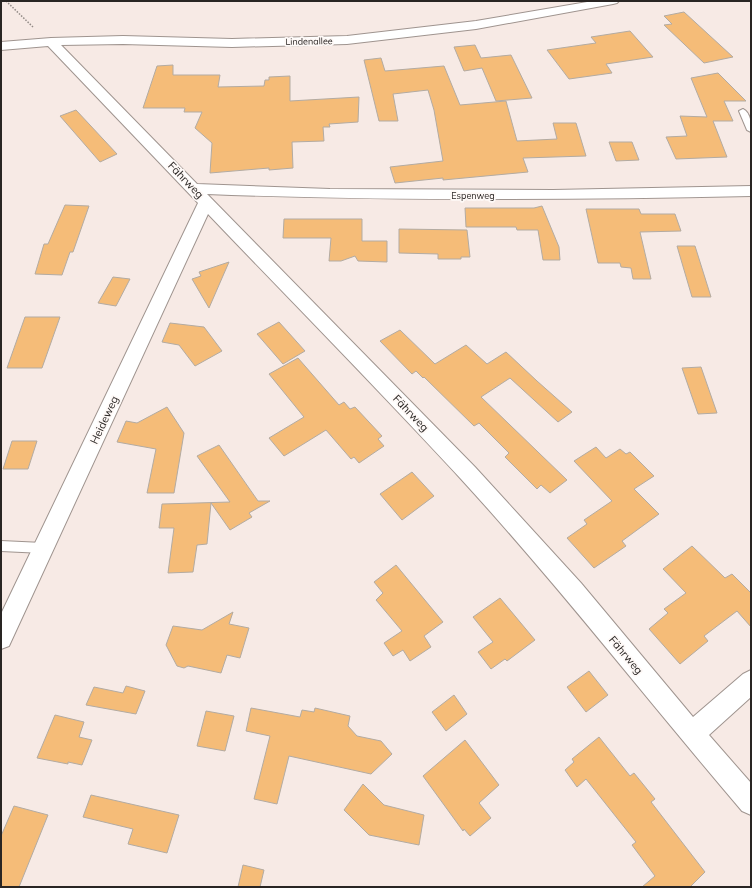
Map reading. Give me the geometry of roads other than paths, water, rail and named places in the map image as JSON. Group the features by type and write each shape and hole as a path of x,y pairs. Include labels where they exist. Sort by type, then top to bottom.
{"street":[{"name":"Lindenallee","path":"1,46 50,42 123,40 232,43 347,40 476,25 613,1"},
{"name":"Fährweg","path":"50,42 468,473 573,590 692,734 751,802"},
{"name":"Espenweg","path":"200,195 553,195 751,191"},
{"name":"Heideweg","path":"1,638 43,548 200,195"},
{"path":"692,734 751,682"}],"lane":[{"path":"743,111 751,130"},
{"path":"1,546 43,548"}]}
